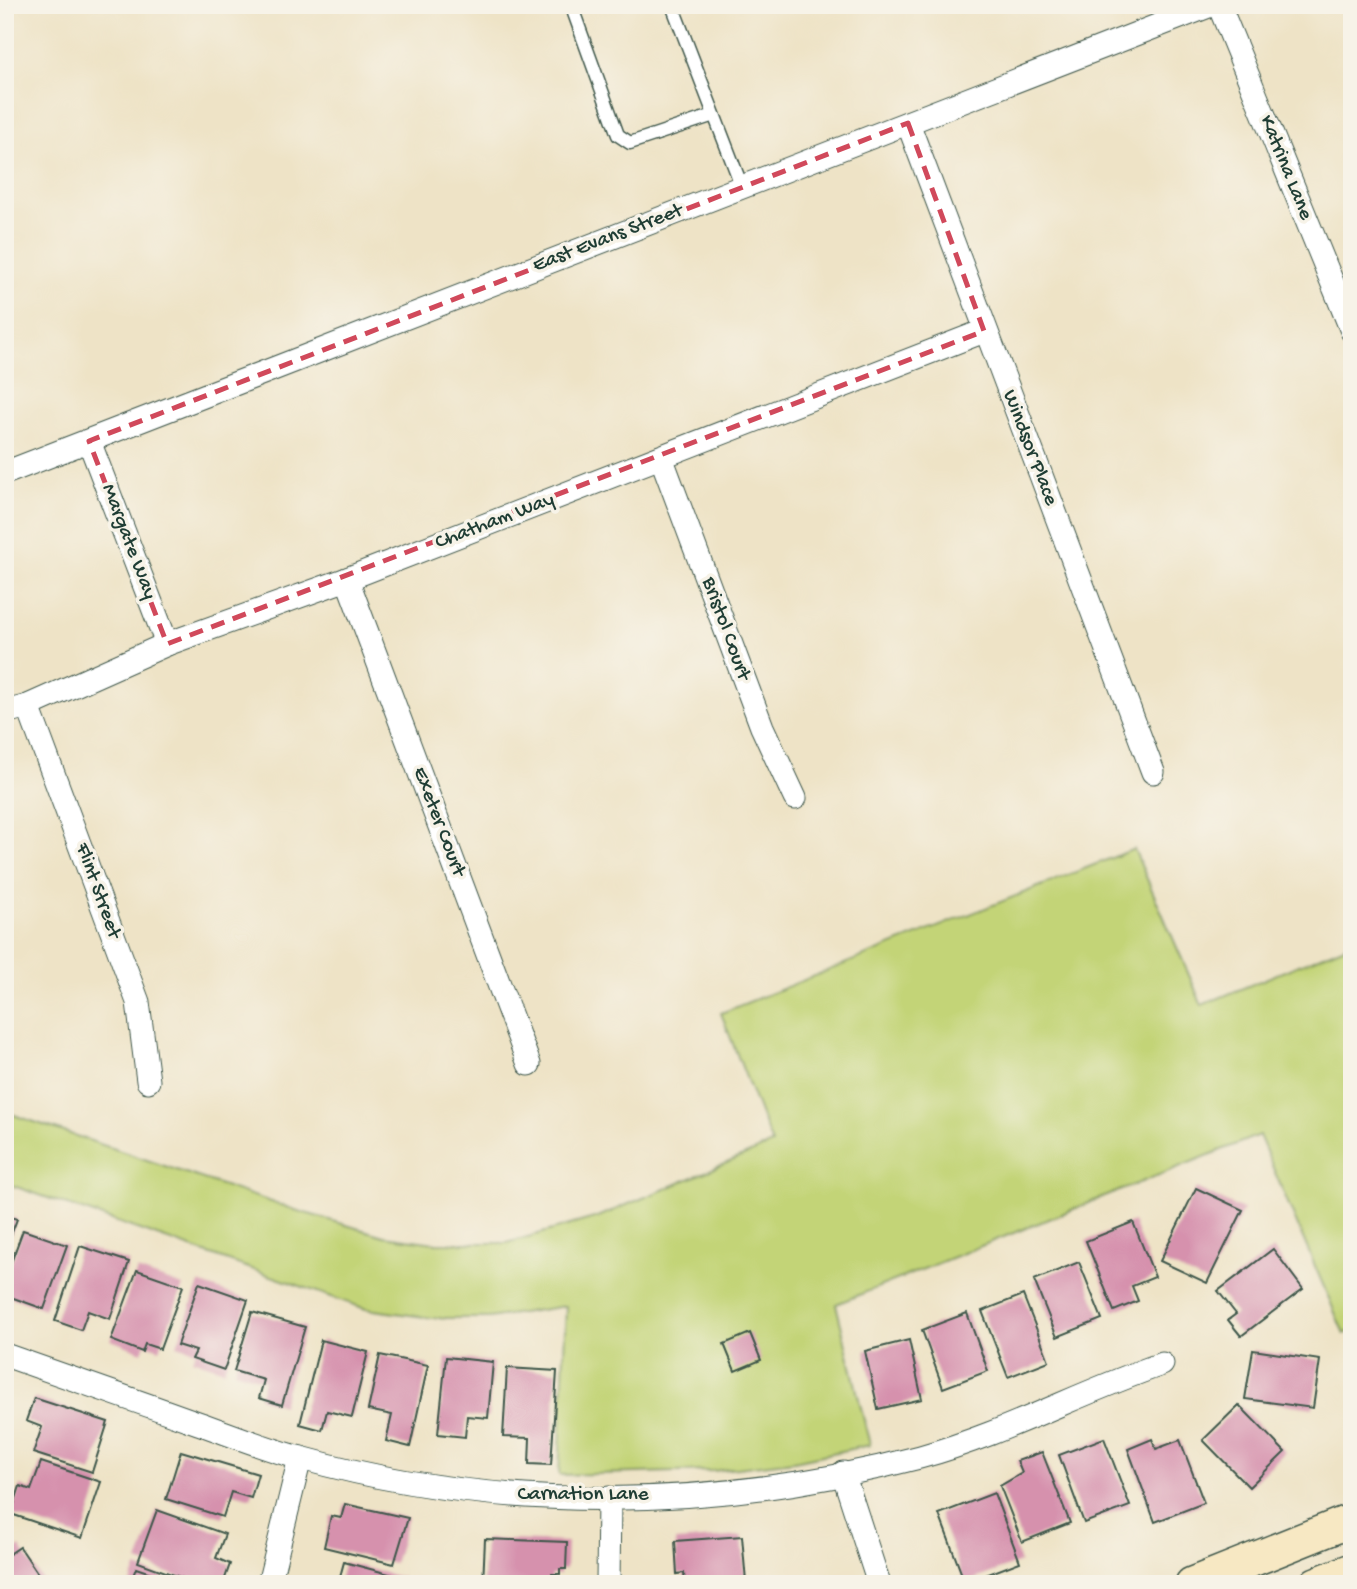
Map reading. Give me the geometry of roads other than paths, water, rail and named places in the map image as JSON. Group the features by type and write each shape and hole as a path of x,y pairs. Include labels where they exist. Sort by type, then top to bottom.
{"main road":[{"path":"1192,1584 1352,1520"},
{"path":"1316,1584 1352,1570"}],"street":[{"name":"East Evans Street","path":"5,473 1211,5"},
{"name":"Katrina Lane","path":"1219,5 1351,330"},
{"name":"Windsor Place","path":"908,123 984,331 1153,772"},
{"name":"Chatham Way","path":"5,712 28,706 167,644 347,579 984,331"},
{"name":"Margate Way","path":"89,441 167,644"},
{"name":"Bristol Court","path":"661,457 762,727 795,799"},
{"name":"Exeter Court","path":"347,579 529,1064"},
{"name":"Flint Street","path":"28,706 138,1002 148,1081"},
{"name":"Carnation Lane","path":"5,1355 300,1458 410,1483 542,1499 609,1499 784,1486 918,1457 979,1440 1162,1364"},
{"path":"269,1584 300,1458"},
{"path":"843,1473 879,1584"},
{"path":"608,1584 609,1499"}],"lane":[{"path":"571,5 618,135 630,143 714,114"},
{"path":"672,5 742,187"}]}
